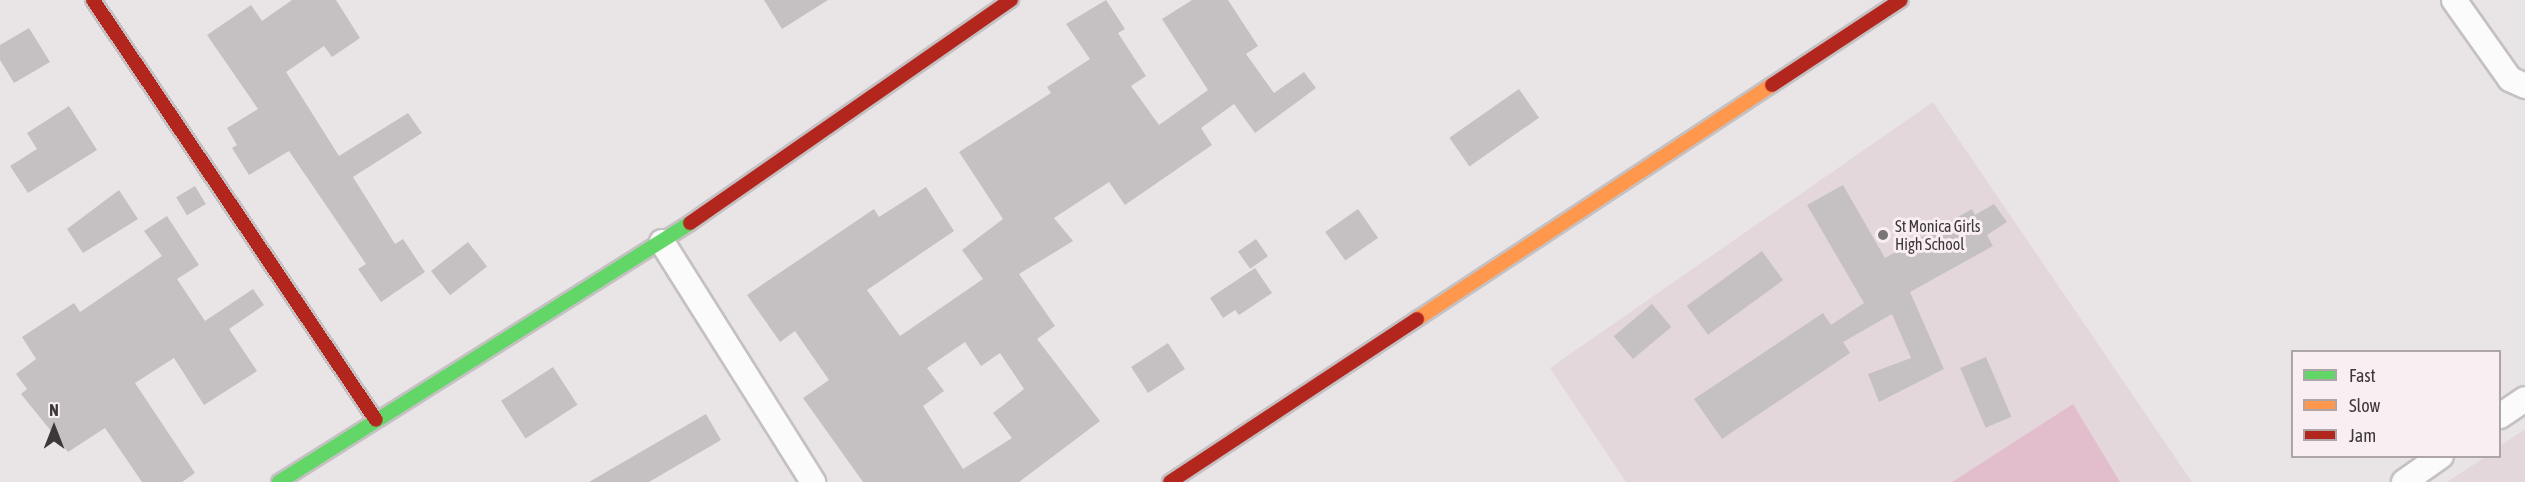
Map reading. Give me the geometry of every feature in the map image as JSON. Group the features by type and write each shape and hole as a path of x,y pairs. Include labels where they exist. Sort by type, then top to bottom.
{"street":[{"path":"93,0 376,420"},
{"path":"279,482 662,242 1011,0"},
{"path":"1170,482 1900,0"},
{"path":"2454,0 2511,79 2525,86"},
{"path":"662,242 813,482"},
{"path":"2501,415 2525,399"},
{"path":"2404,482 2438,458"}],"shaded area":[{"name":"St Monica Girls High School","path":"1933,102 2192,482 1626,482 1550,368"},
{"path":"2073,404 2120,482 1952,482"},
{"path":"2525,429 2525,482 2447,482 2483,458 2501,458 2501,445"}],"building":[{"path":"292,0 336,0 360,38 332,57 324,46 286,72 339,156 408,113 422,133 353,177 395,244 403,239 425,272 381,302 358,269 366,264 289,151 249,175 232,148 237,145 227,128 258,109 207,35 251,5 262,21"},
{"path":"764,0 828,0 782,29"},
{"path":"1106,0 1125,29 1118,33 1146,76 1131,86 1159,125 1208,90 1162,19 1192,0 1228,0 1258,46 1246,54 1274,93 1304,72 1316,88 1255,133 1234,104 1201,128 1212,145 1125,205 1109,182 1054,218 1073,241 1019,274 1055,326 1037,339 1100,421 1019,482 863,482 803,398 829,380 795,331 780,342 747,295 874,209 879,217 926,187 954,231 867,290 900,336 983,279 962,250 1003,219 959,152 1051,93 1047,87 1090,59 1066,24","holes":["965,342 981,366 1000,353 1024,389 993,413 1012,438 963,469 923,406 944,391 927,368"]},
{"path":"29,28 50,62 14,83 0,60 0,45"},
{"path":"1519,89 1539,118 1469,166 1449,138"},
{"path":"69,106 97,150 28,193 10,166 37,149 27,133"},
{"path":"1843,185 1885,258 1972,209 1975,215 1994,204 2007,222 1987,235 1993,246 1910,292 1944,369 1879,402 1868,374 1911,358 1892,314 1843,342 1850,353 1722,439 1694,399 1823,313 1831,325 1864,303 1807,205"},
{"path":"195,186 206,204 187,215 176,197"},
{"path":"119,190 138,219 83,253 67,229"},
{"path":"1358,209 1378,238 1345,261 1325,232"},
{"path":"167,216 199,265 177,279 205,321 253,289 264,305 229,329 257,371 204,405 174,358 135,383 195,473 182,482 142,482 105,428 68,452 21,394 27,389 16,374 36,359 22,337 74,303 80,312 162,256 144,231"},
{"path":"1256,239 1268,256 1250,269 1238,252"},
{"path":"468,242 487,266 450,295 431,271"},
{"path":"1762,251 1783,280 1708,335 1687,306"},
{"path":"1255,268 1272,293 1239,315 1235,310 1223,318 1210,298"},
{"path":"1652,304 1671,327 1633,359 1614,336"},
{"path":"1168,343 1185,369 1148,393 1131,367"},
{"path":"1986,357 2011,417 1986,428 1960,368"},
{"path":"553,367 578,405 526,439 501,401"},
{"path":"706,414 721,440 649,482 589,482"}],"traffic: fast":[{"path":"279,482 690,223"}],"traffic: slow":[{"path":"1417,319 1772,85"}],"traffic: jam":[{"path":"93,0 376,420"},
{"path":"690,223 1011,0"},
{"path":"1772,85 1901,0"},
{"path":"1170,482 1417,319"}],"place":[{"name":"St Monica Girls High School","path":"1883,235"}]}
